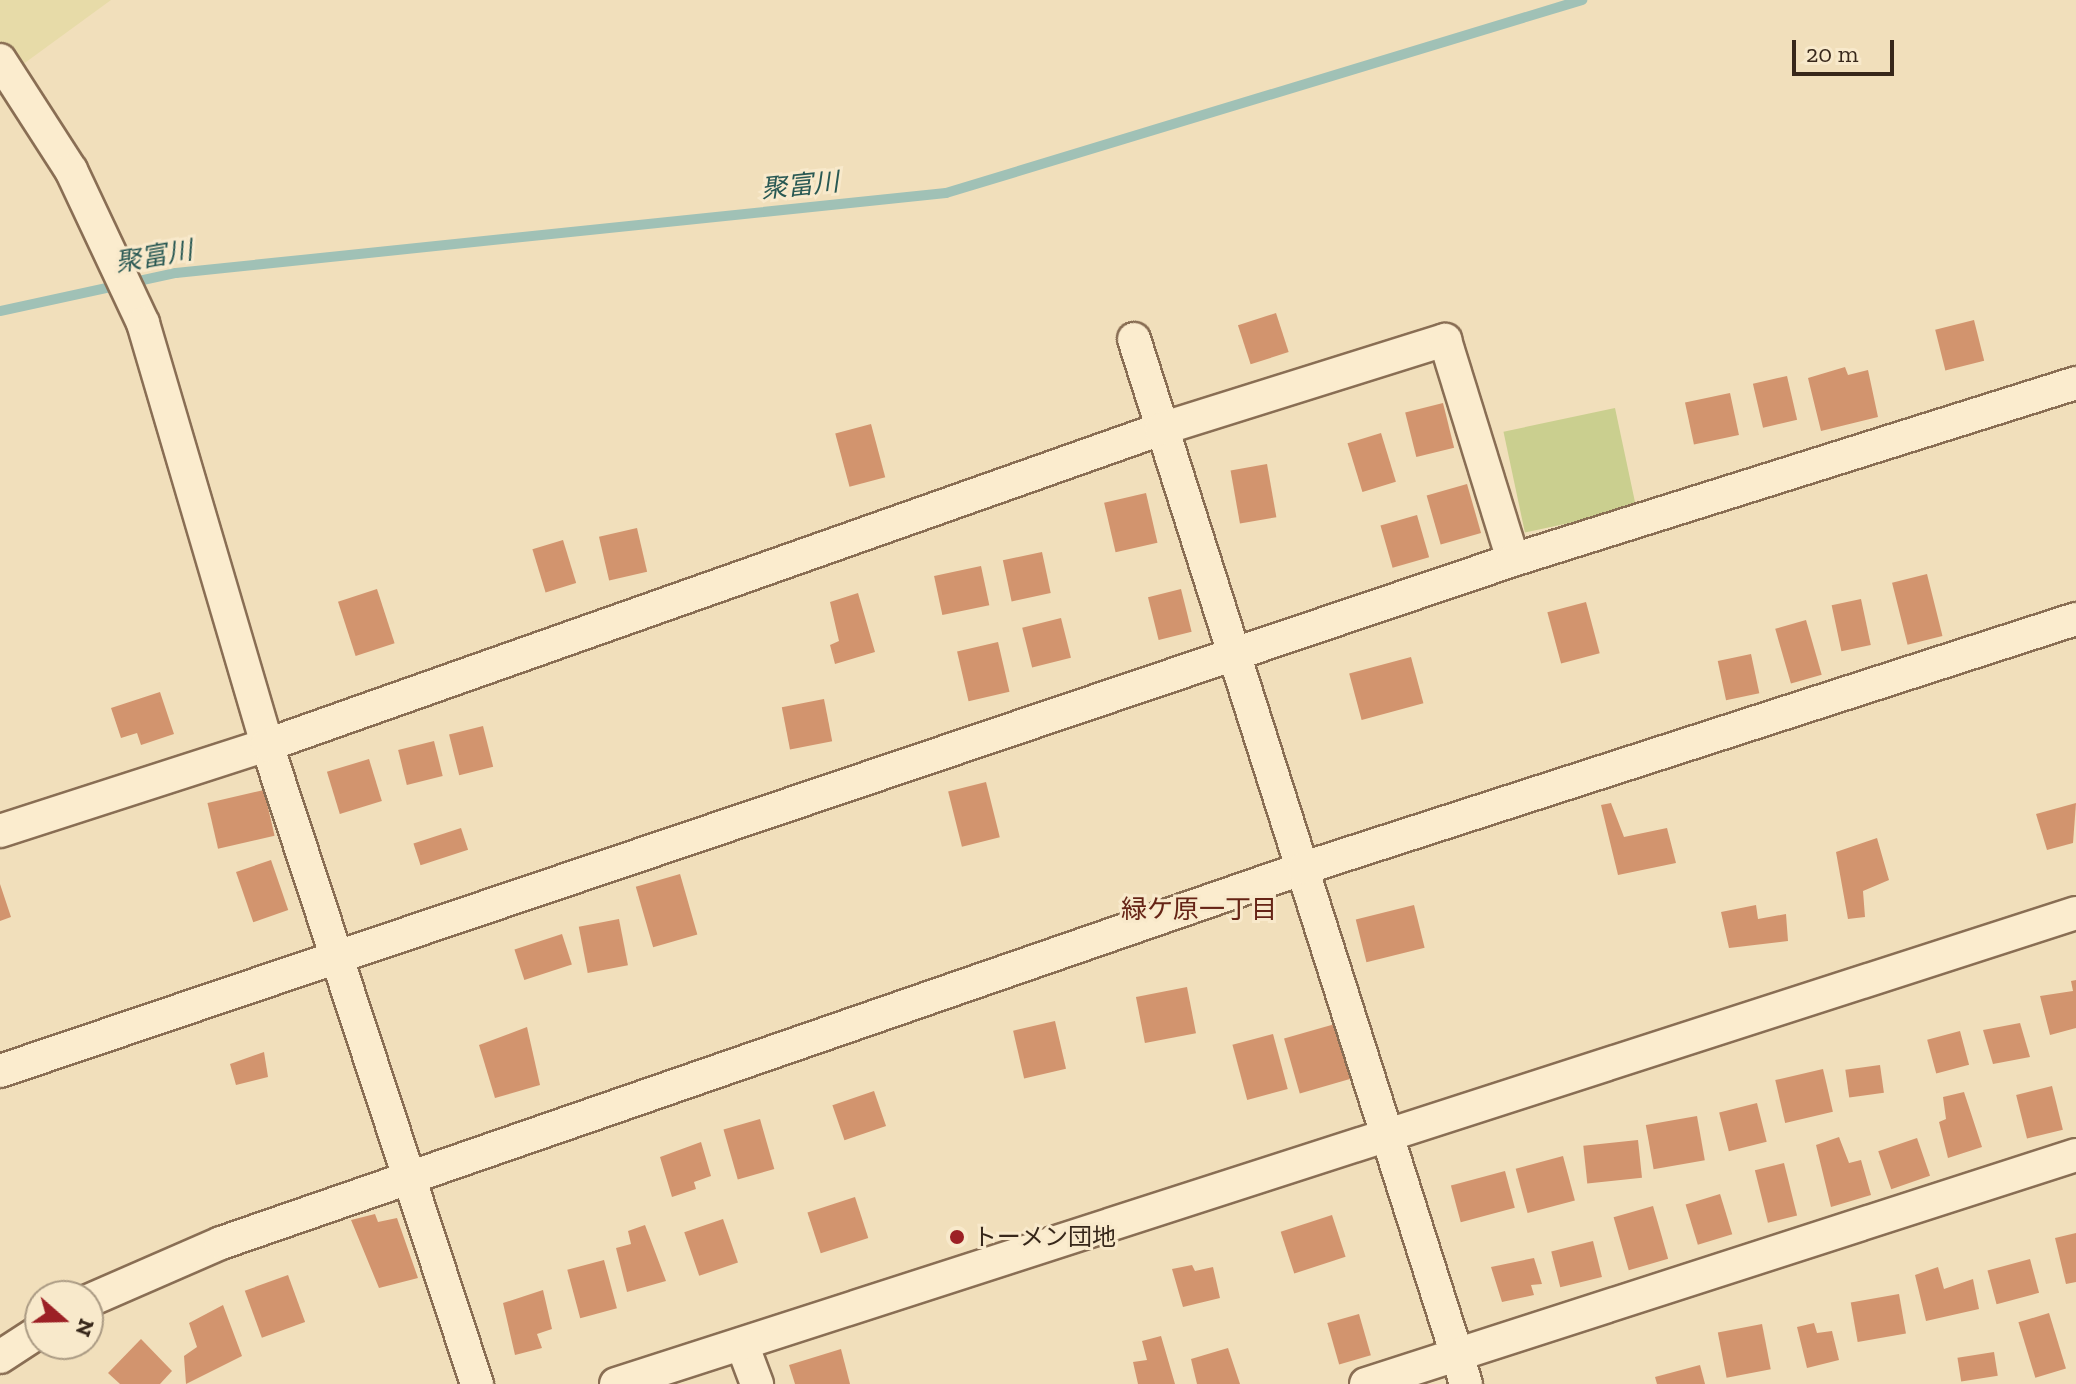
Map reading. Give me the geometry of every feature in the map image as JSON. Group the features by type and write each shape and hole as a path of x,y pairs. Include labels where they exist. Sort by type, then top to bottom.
{"street":[{"path":"0,60 71,170 143,323 267,745 477,1384"},
{"path":"1134,339 1462,1370"},
{"path":"0,831 267,745 1161,429 1445,340 1513,560"},
{"path":"0,1071 1234,658 1513,560 2076,383"},
{"path":"104,1294 221,1243 409,1182 1304,868 2076,619"},
{"path":"616,1384 2076,913"},
{"path":"1366,1384 1462,1370 2076,1155"},
{"path":"0,1357 24,1341"},
{"path":"742,1344 757,1384"}],"shaded area":[{"path":"0,0 111,0 0,81"}],"green space":[{"path":"1615,408 1636,509 1525,532 1503,432"}],"building":[{"path":"1276,313 1289,352 1251,364 1238,325"},
{"path":"1974,320 1984,361 1945,370 1935,330"},
{"path":"1845,367 1848,375 1868,370 1878,417 1821,431 1808,378"},
{"path":"1787,376 1797,420 1763,428 1753,384"},
{"path":"1730,393 1739,435 1694,445 1685,403"},
{"path":"1443,403 1454,448 1416,457 1405,412"},
{"path":"871,424 885,477 849,487 835,434"},
{"path":"1381,433 1396,482 1362,492 1348,443"},
{"path":"1267,464 1276,517 1240,524 1231,470"},
{"path":"1467,484 1481,533 1441,545 1427,496"},
{"path":"1146,493 1157,543 1116,552 1104,503"},
{"path":"1417,515 1429,557 1393,568 1380,525"},
{"path":"637,528 647,572 609,581 599,537"},
{"path":"563,540 576,583 546,592 532,549"},
{"path":"1042,552 1051,593 1012,601 1003,560"},
{"path":"981,566 989,605 942,615 934,576"},
{"path":"1927,574 1942,636 1908,645 1892,583"},
{"path":"377,589 395,643 356,656 338,602"},
{"path":"1181,589 1192,632 1159,640 1148,597"},
{"path":"858,593 875,652 835,664 830,645 839,641 830,602"},
{"path":"1861,599 1871,645 1841,651 1832,605"},
{"path":"1586,602 1600,653 1561,664 1547,612"},
{"path":"1061,618 1071,658 1032,667 1022,628"},
{"path":"1806,620 1822,675 1791,684 1775,629"},
{"path":"998,642 1009,692 969,701 957,651"},
{"path":"1751,654 1759,693 1726,700 1718,661"},
{"path":"1411,657 1423,703 1362,720 1349,674"},
{"path":"160,692 174,734 141,745 137,733 121,738 111,708"},
{"path":"824,699 832,741 790,749 782,707"},
{"path":"483,726 493,767 459,775 449,734"},
{"path":"434,741 443,776 407,785 398,750"},
{"path":"369,759 382,801 340,814 327,772"},
{"path":"986,782 1000,837 962,847 948,791"},
{"path":"264,790 275,836 218,849 207,803"},
{"path":"1611,803 1624,837 1667,828 1676,863 1618,875 1601,805"},
{"path":"2076,803 2073,843 2047,850 2036,814"},
{"path":"461,828 468,850 421,865 413,843"},
{"path":"1877,838 1889,880 1863,891 1865,917 1848,919 1836,852"},
{"path":"271,860 288,910 253,922 236,872"},
{"path":"680,874 697,935 653,947 636,887"},
{"path":"0,884 11,917 0,921"},
{"path":"1414,905 1425,948 1366,962 1356,920"},
{"path":"1756,905 1758,919 1786,914 1788,941 1729,948 1721,912"},
{"path":"619,919 628,965 588,973 579,927"},
{"path":"562,934 572,964 524,980 514,949"},
{"path":"2076,980 2076,1028 2050,1035 2040,996 2073,991 2071,981"},
{"path":"1187,987 1196,1033 1145,1043 1136,997"},
{"path":"1055,1021 1066,1069 1024,1078 1013,1031"},
{"path":"2020,1023 2030,1057 1993,1064 1983,1030"},
{"path":"1335,1024 1351,1079 1300,1093 1284,1039"},
{"path":"527,1027 540,1085 495,1098 479,1045"},
{"path":"1960,1031 1969,1065 1936,1074 1927,1040"},
{"path":"1273,1034 1288,1089 1247,1100 1232,1045"},
{"path":"264,1052 268,1077 236,1085 230,1064"},
{"path":"1880,1065 1884,1093 1849,1098 1845,1070"},
{"path":"1823,1069 1833,1112 1785,1123 1775,1080"},
{"path":"2052,1086 2063,1130 2027,1139 2016,1095"},
{"path":"874,1091 886,1126 844,1140 832,1105"},
{"path":"1964,1092 1982,1147 1948,1158 1939,1122 1946,1119 1943,1097"},
{"path":"1757,1103 1767,1142 1729,1151 1719,1112"},
{"path":"1697,1116 1705,1160 1654,1169 1646,1125"},
{"path":"760,1119 774,1169 738,1179 723,1129"},
{"path":"1839,1137 1849,1163 1861,1160 1871,1195 1831,1207 1816,1145"},
{"path":"1917,1138 1930,1176 1891,1189 1878,1151"},
{"path":"1638,1140 1642,1178 1587,1184 1583,1146"},
{"path":"701,1142 711,1176 694,1182 696,1189 672,1197 660,1157"},
{"path":"1563,1156 1575,1200 1528,1213 1516,1169"},
{"path":"1784,1163 1797,1215 1768,1223 1755,1170"},
{"path":"1505,1171 1515,1208 1461,1222 1451,1185"},
{"path":"1720,1194 1732,1234 1698,1245 1686,1205"},
{"path":"855,1197 868,1238 821,1253 807,1212"},
{"path":"1653,1206 1668,1259 1629,1270 1614,1217"},
{"path":"375,1214 378,1222 397,1218 418,1278 379,1288 351,1220"},
{"path":"1332,1215 1346,1257 1294,1274 1281,1232"},
{"path":"723,1219 738,1262 699,1276 684,1232"},
{"path":"645,1225 666,1281 627,1292 616,1248 631,1244 628,1231"},
{"path":"2076,1233 2076,1282 2066,1284 2055,1238"},
{"path":"1593,1241 1602,1277 1560,1287 1551,1251"},
{"path":"1534,1258 1542,1284 1531,1285 1534,1295 1502,1302 1491,1267"},
{"path":"2030,1259 2039,1293 1997,1304 1987,1270"},
{"path":"604,1260 617,1308 580,1318 567,1270"},
{"path":"1192,1265 1195,1271 1213,1267 1220,1298 1183,1307 1172,1269"},
{"path":"1938,1267 1944,1289 1973,1279 1979,1309 1926,1321 1915,1275"},
{"path":"288,1275 305,1322 262,1338 245,1291"},
{"path":"543,1290 552,1329 537,1334 542,1348 515,1355 503,1303"},
{"path":"1899,1294 1906,1333 1858,1342 1851,1303"},
{"path":"223,1305 242,1356 186,1384 184,1356 197,1347 189,1323"},
{"path":"2049,1313 2066,1368 2035,1378 2018,1322"},
{"path":"1359,1314 1371,1355 1339,1364 1327,1323"},
{"path":"1814,1323 1817,1333 1832,1331 1839,1360 1807,1368 1797,1327"},
{"path":"1762,1324 1771,1369 1727,1378 1718,1333"},
{"path":"1161,1336 1175,1384 1138,1384 1133,1362 1147,1360 1142,1341"},
{"path":"141,1339 172,1371 160,1384 120,1384 108,1373"},
{"path":"1228,1348 1240,1384 1197,1384 1191,1359"},
{"path":"841,1349 850,1384 795,1384 789,1365"},
{"path":"1994,1352 1998,1376 1961,1381 1957,1358"},
{"path":"1700,1365 1705,1384 1657,1384 1655,1377"}],"waterway":[{"name":"聚富川","path":"0,311 176,273 946,193 1582,0"}],"place":[{"name":"トーメン団地","path":"957,1237"}],"district":[{"name":"緑ケ原一丁目","path":"1199,910"}]}
